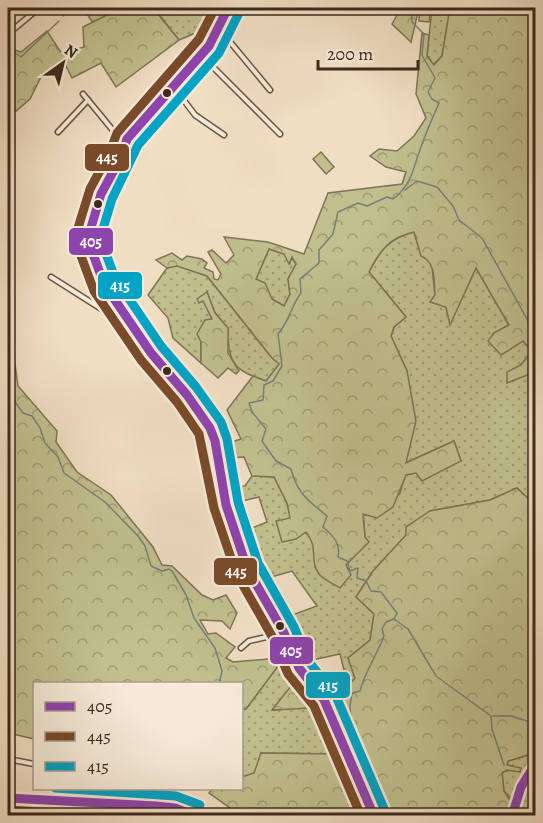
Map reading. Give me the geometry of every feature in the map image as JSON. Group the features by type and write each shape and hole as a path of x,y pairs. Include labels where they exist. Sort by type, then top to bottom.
{"street":[{"path":"8,34 39,8"},
{"path":"228,8 212,42 125,145 101,194 91,222 90,238 100,277 125,318 190,399 210,428 216,445 226,505 247,568 284,633 299,668 327,707 343,749 375,816"},
{"path":"212,42 222,39 231,43 270,90"},
{"path":"200,54 280,134"},
{"path":"173,86 195,115 224,135"},
{"path":"83,94 125,145"},
{"path":"58,132 88,99"},
{"path":"51,277 111,315 125,318"},
{"path":"241,648 249,641 284,633"},
{"path":"8,759 33,764"},
{"path":"512,816 521,787 536,762"},
{"path":"83,790 86,801"},
{"path":"8,798 170,807 196,816"},
{"path":"8,798 19,816"}],"green space":[{"path":"83,8 121,8 93,23"},
{"path":"121,8 153,8 179,40 116,87 101,63 72,78 64,62 43,73 30,99 8,118 8,48 21,52 47,31 62,54 84,47 83,27"},
{"path":"154,8 223,8 215,33 205,47 193,34 179,40"},
{"path":"401,8 419,8 411,42 392,24"},
{"path":"420,8 431,8 429,22 419,21"},
{"path":"432,8 450,8 442,56 433,65 427,56"},
{"path":"450,8 535,8 535,372 507,383 507,372 521,365 532,351 523,341 501,355 488,341 494,333 509,325 476,268 450,325 446,307 430,302 435,295 432,267 421,256 414,232 398,237 381,251 369,272 406,317 394,327 391,336 407,371 416,421 406,463 454,441 461,461 422,481 416,473 406,475 393,507 377,518 363,514 365,537 369,542 346,565 351,575 340,588 319,574 316,569 312,543 306,532 296,539 282,542 276,521 290,518 287,503 274,477 252,476 244,457 225,458 225,444 241,439 227,410 253,376 266,381 279,364 207,276 177,266 167,268 156,260 172,253 182,260 187,256 202,259 207,263 204,268 213,272 214,279 218,280 221,274 208,252 212,250 226,263 234,255 224,237 268,242 304,254 328,193 402,184 406,172 386,167 370,156 379,149 397,151 414,136 426,118 416,94 422,33 429,35 427,56 434,65 442,56","holes":["269,249 284,254 289,264 292,257 296,264 288,279 290,294 284,306 272,299 265,283 256,279"]},
{"path":"321,152 334,167 326,174 313,159"},
{"path":"414,232 421,255 428,259 432,266 435,296 446,307 450,324 476,268 509,325 494,333 523,341 532,351 521,365 508,372 507,382 535,372 535,505 517,488 490,500 430,511 373,571 356,597 374,614 370,640 348,658 355,678 348,686 340,654 299,663 279,620 317,606 292,571 257,581 251,569 263,564 260,555 248,558 240,533 267,522 259,497 229,504 225,488 245,486 252,476 274,477 287,503 291,518 314,541 315,565 346,565 365,537 363,513 400,493 405,475 461,461 454,441 405,463 407,371 391,336 394,327 406,317 369,272 377,257 392,241"},
{"path":"269,249 284,254 290,263 291,257 296,264 288,279 290,294 284,306 272,299 256,279"},
{"path":"177,265 207,276 272,358 280,364 266,381 246,373 235,364 229,350 228,328 215,313 207,292 203,300 212,319 201,342 201,363 173,338 168,318 148,295 167,268"},
{"path":"207,292 215,313 228,328 228,353 239,371 236,374 228,368 218,378 201,363 201,342 197,334 205,320 212,319 203,301 199,303 197,299"},
{"path":"8,313 18,386 57,431 56,442 77,472 111,495 153,547 162,565 172,566 202,595 213,600 226,595 237,613 230,629 222,621 200,620 208,634 216,633 235,647 226,658 233,662 291,657 278,666 246,709 243,709 243,682 33,682 33,739 8,733"},
{"path":"517,488 535,505 535,749 528,755 508,761 507,765 521,768 520,772 507,770 502,773 504,791 513,805 511,815 225,815 230,808 209,793 211,790 243,790 243,777 254,773 261,753 333,754 312,708 272,710 299,676 303,676 323,694 348,686 355,678 348,658 370,640 374,614 356,597 373,571 406,535 406,527 430,511 490,500"},
{"path":"291,657 303,676 273,710 312,707 333,754 261,753 255,773 243,777 243,709 246,709 278,666"},
{"path":"535,749 535,815 511,815 510,797 504,791 502,773 507,770 508,761 528,755"},
{"path":"8,800 40,801 40,815 8,816"}],"waterway":[{"path":"63,16 71,8"},
{"path":"411,8 412,22 424,34 422,55 435,78 428,92 432,99 439,103 411,176 404,188 393,199 387,197 367,206 358,203 338,212 333,234 319,250 319,263 300,279 301,293 278,334 282,366 273,381 264,385 263,400 249,403 252,412 266,429 262,441 276,461 291,469 304,496 327,516 323,527 337,544 338,557 347,561 350,571 358,568 357,578 366,581 371,591 381,592 397,613 394,619 408,629 436,676 491,716 492,729 504,765"},
{"path":"8,50 21,57 59,21"},
{"path":"405,190 417,181 437,187 453,206 459,220 482,238 527,319 536,347"},
{"path":"8,373 13,399 23,413 32,416 40,428 45,443 58,457 64,473 105,502 138,536 145,546 151,566 162,571 169,569 172,571 186,595 194,618 215,648 222,671 219,682"},
{"path":"381,816 367,774 353,747 350,706 352,693 360,691 384,636 382,629 386,622 394,619"},
{"path":"493,716 511,716 536,724"}],"transit line":[{"name":"445","path":"215,8 199,39 117,133 109,154 90,189 78,228 81,256 94,291 141,360 177,402 199,434 214,508 236,573 273,638 288,674 314,706 361,816"},
{"name":"405","path":"228,8 209,46 127,139 120,159 101,194 90,231 93,254 104,284 151,353 187,395 210,428 215,441 226,505 247,568 284,633 299,668 324,700 374,816"},
{"name":"415","path":"239,13 219,53 138,145 112,199 102,232 105,251 115,278 161,346 196,387 221,422 227,439 238,502 258,563 294,627 309,662 335,694 385,811"},
{"name":"405","path":"512,816 521,787 536,763"},
{"name":"415","path":"85,790 176,796 200,805"},
{"name":"405","path":"8,798 156,806 175,808 195,816"},
{"name":"445","path":"8,810 109,816"}]}
